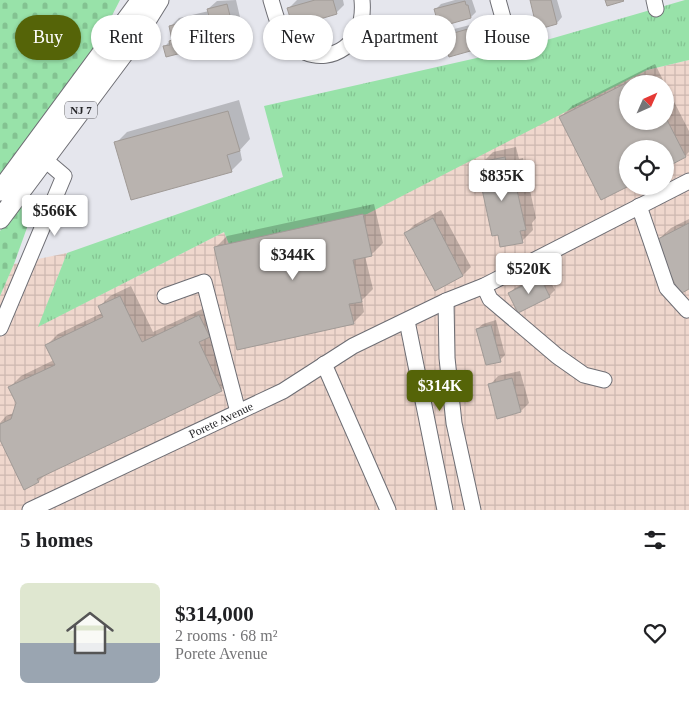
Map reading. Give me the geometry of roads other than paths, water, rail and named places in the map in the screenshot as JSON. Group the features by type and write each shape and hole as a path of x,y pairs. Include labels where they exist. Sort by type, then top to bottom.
{"main road":[{"name":"NJ 7","path":"0,191 142,0"},
{"name":"NJ 7","path":"0,219 136,37 160,0"}],"street":[{"path":"271,0 282,30 287,38 305,54 320,56 328,55 343,48 354,37 362,20 362,0"},
{"path":"498,0 502,15"},
{"path":"0,328 64,176 44,159"},
{"name":"Porete Avenue","path":"30,510 283,391 353,346 446,301 484,286 689,180"},
{"path":"638,206 667,288 687,310 689,309"},
{"path":"165,296 204,282 238,412"},
{"path":"484,286 490,298 557,356 584,374 604,380"},
{"path":"446,301 447,358 454,423 473,510"},
{"path":"407,320 445,510"},
{"path":"324,364 388,510"}]}
